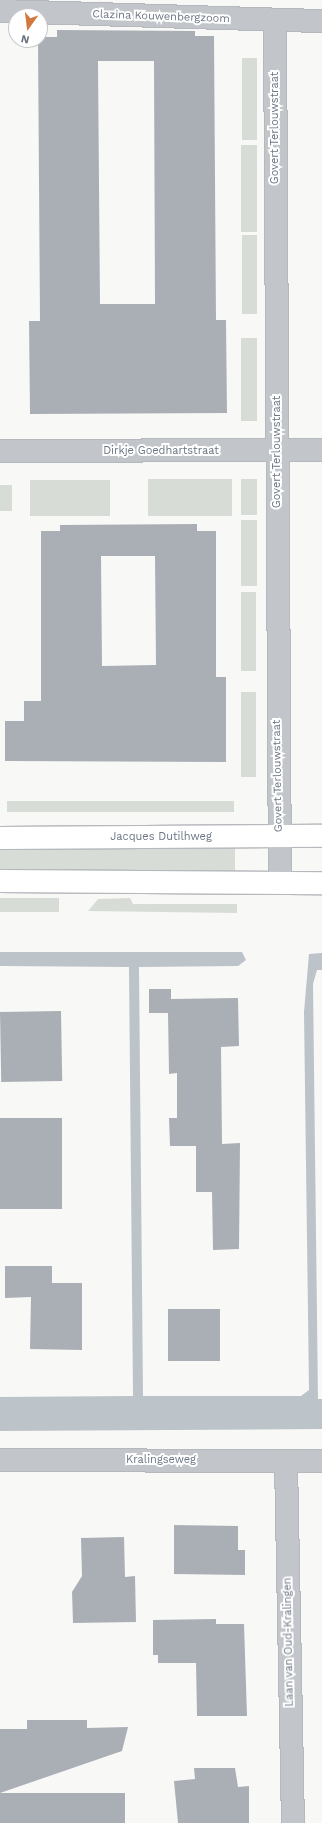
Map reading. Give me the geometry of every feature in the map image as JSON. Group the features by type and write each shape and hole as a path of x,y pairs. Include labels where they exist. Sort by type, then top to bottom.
{"main road":[{"name":"Jacques Dutilhweg","path":"0,838 322,836"},
{"path":"0,881 322,883"}],"street":[{"name":"Clazina Kouwenbergzoom","path":"0,12 275,21 322,21"},
{"name":"Govert Terlouwstraat","path":"275,21 280,883"},
{"name":"Dirkje Goedhartstraat","path":"0,451 322,450"},
{"name":"Kralingseweg","path":"0,1460 322,1461"},
{"name":"Laan van Oud-Kralingen","path":"286,1461 293,1823"}],"shaded area":[{"path":"242,58 257,58 257,140 242,140"},
{"path":"241,145 257,145 257,232 241,232"},
{"path":"242,235 257,235 257,314 242,314"},
{"path":"241,338 257,338 257,421 241,421"},
{"path":"148,479 232,479 232,516 148,516"},
{"path":"241,479 257,479 257,515 241,515"},
{"path":"30,480 110,480 110,516 30,516"},
{"path":"0,485 12,485 12,511 0,511"},
{"path":"241,520 257,520 257,586 241,586"},
{"path":"241,592 256,592 256,671 241,671"},
{"path":"241,692 256,692 256,777 241,777"},
{"path":"7,801 234,801 234,812 7,812"},
{"path":"0,848 235,848 235,873 0,873"},
{"path":"0,898 59,898 59,912 0,912"},
{"path":"130,898 133,904 237,904 237,913 88,911 98,899"},
{"path":"0,952 242,952 246,960 238,966 139,967 143,1396 301,1396 309,1390 304,1012 309,954 322,953 322,970 317,970 313,984 318,1399 322,1399 322,1429 0,1431 0,1397 133,1396 129,967 0,966"}],"building":[{"path":"57,30 195,31 195,36 214,36 216,320 226,320 227,413 30,414 29,321 40,321 38,48 48,48 48,37 57,37","holes":["98,61 154,61 155,304 100,304"]},
{"path":"197,524 197,531 216,531 216,677 226,677 226,762 5,761 5,721 24,721 24,701 41,701 41,531 60,531 60,525","holes":["101,556 155,556 156,665 102,666"]},
{"path":"149,989 171,989 171,999 238,998 239,1046 221,1047 222,1144 240,1143 239,1249 213,1250 212,1192 196,1192 196,1146 170,1146 169,1118 177,1118 177,1073 169,1074 168,1013 149,1013"},
{"path":"61,1011 62,1081 1,1082 0,1012"},
{"path":"0,1118 62,1118 62,1209 0,1209"},
{"path":"5,1266 52,1266 52,1283 82,1283 82,1350 30,1349 31,1297 5,1298"},
{"path":"168,1309 220,1309 220,1361 168,1361"},
{"path":"174,1525 238,1526 238,1550 245,1550 245,1575 174,1574"},
{"path":"124,1537 125,1577 135,1576 136,1622 73,1623 72,1592 82,1576 81,1538"},
{"path":"216,1619 216,1624 244,1624 247,1716 197,1716 196,1663 158,1663 158,1655 153,1655 153,1620"},
{"path":"27,1720 87,1720 87,1728 128,1727 122,1751 0,1793 0,1729 27,1729"},
{"path":"194,1768 235,1768 238,1787 249,1786 249,1823 178,1823 174,1781 195,1779"},
{"path":"0,1793 125,1793 125,1823 0,1823"}]}
